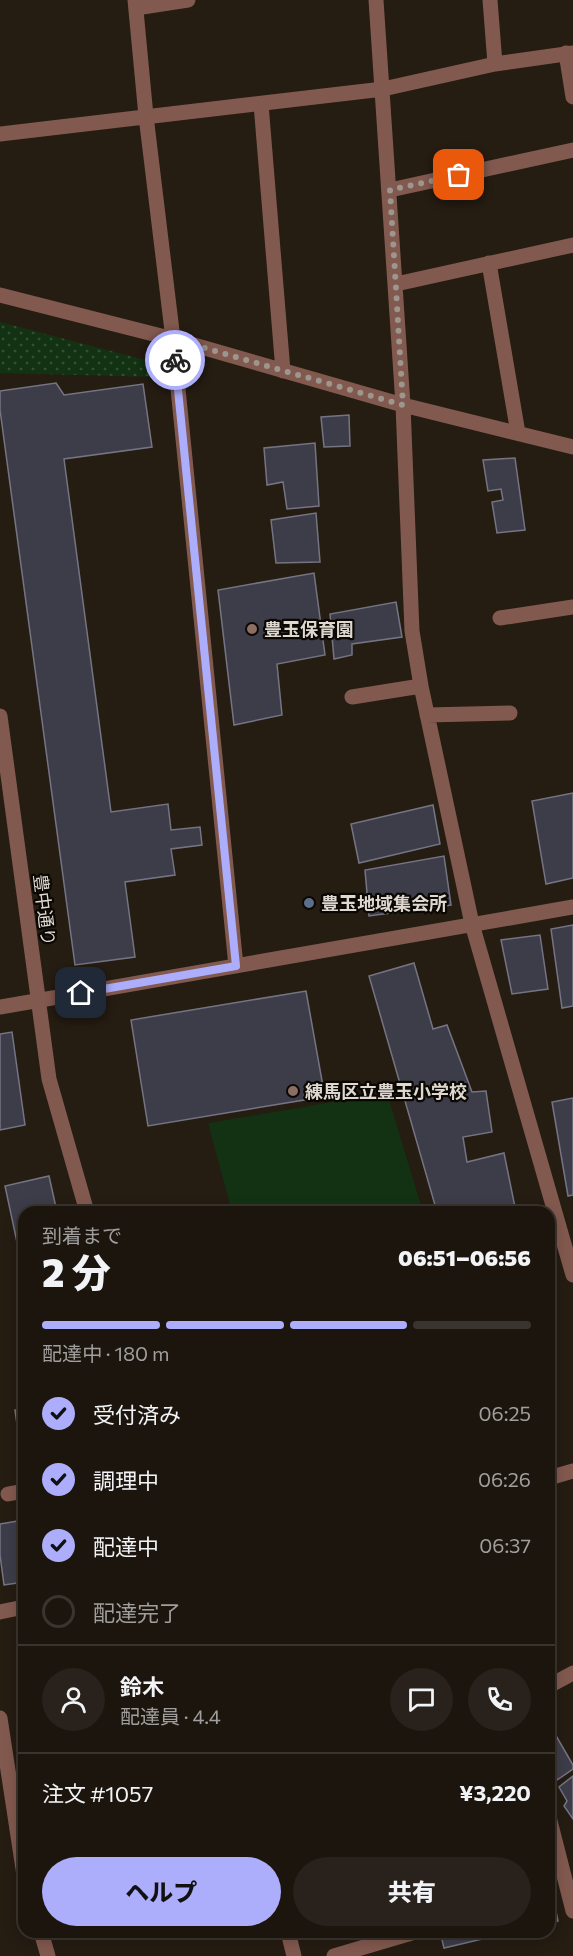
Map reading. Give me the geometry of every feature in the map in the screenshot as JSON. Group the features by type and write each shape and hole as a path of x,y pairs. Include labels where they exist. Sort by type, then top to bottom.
{"street":[{"path":"188,0 136,4 146,117 173,339 236,966"},
{"path":"376,0 403,405 412,631 421,686 472,924 553,1206"},
{"path":"490,0 495,64"},
{"path":"0,134 383,89 495,64 570,53 573,97"},
{"path":"261,104 283,371"},
{"path":"390,190 573,150"},
{"path":"396,284 573,245"},
{"path":"489,263 518,433"},
{"path":"0,295 173,339 403,405 573,447"},
{"path":"500,618 573,607"},
{"path":"352,697 421,686"},
{"path":"427,715 510,713"},
{"name":"豊中通り","path":"0,716 49,1079 85,1206"},
{"path":"0,1007 573,907"},
{"path":"555,1212 573,1275"},
{"path":"555,1476 573,1471"},
{"path":"8,1494 18,1492"},
{"path":"0,1612 18,1608"},
{"path":"555,1683 573,1673"},
{"path":"0,1718 18,1837"},
{"path":"555,1831 567,1859 573,1911"},
{"path":"43,1938 48,1956"},
{"path":"290,1938 294,1956"},
{"path":"334,1956 395,1938"}],"green space":[{"path":"0,322 153,362 156,377 0,373"},
{"path":"387,1093 421,1206 230,1206 208,1123"}],"building":[{"path":"56,383 64,395 143,384 152,447 64,459 111,812 168,804 171,830 200,827 202,845 171,849 175,875 125,882 135,957 75,965 0,410 0,391"},
{"path":"349,415 350,446 324,447 321,417"},
{"path":"315,443 319,506 287,509 283,482 267,485 264,448"},
{"path":"515,458 525,530 497,533 492,502 503,500 501,489 488,491 483,460"},
{"path":"316,513 320,562 276,563 271,520"},
{"path":"314,573 325,655 277,664 282,715 234,725 218,590"},
{"path":"396,602 402,637 352,644 352,655 334,659 330,614"},
{"path":"573,793 573,878 546,884 532,801"},
{"path":"433,805 440,844 359,863 351,824"},
{"path":"444,856 451,905 369,916 365,870"},
{"path":"573,925 573,1006 562,1008 551,929"},
{"path":"540,935 548,989 512,994 501,940"},
{"path":"414,963 433,1029 447,1025 472,1092 486,1091 492,1132 463,1137 467,1162 504,1153 515,1206 435,1206 369,976"},
{"path":"306,991 324,1092 304,1095 304,1100 148,1126 131,1020"},
{"path":"12,1032 25,1125 0,1130 0,1034"},
{"path":"573,1098 573,1195 568,1196 552,1102"},
{"path":"49,1176 56,1206 18,1206 18,1247 5,1186"},
{"path":"18,1409 18,1432 15,1410"},
{"path":"18,1521 18,1583 4,1585 0,1555 0,1524"},
{"path":"555,1734 573,1765 573,1769 557,1780"},
{"path":"573,1776 573,1819 564,1806 567,1801 559,1787"},
{"path":"442,1938 486,1938 444,1948"}],"way so far":[{"path":"175,360 173,339 403,405 390,190 459,175"}],"place":[{"name":"豊玉保育園","path":"252,629"},
{"name":"豊玉地域集会所","path":"309,903"},
{"name":"練馬区立豊玉小学校","path":"293,1091"}],"route":[{"path":"81,993 236,966 175,360"}]}
